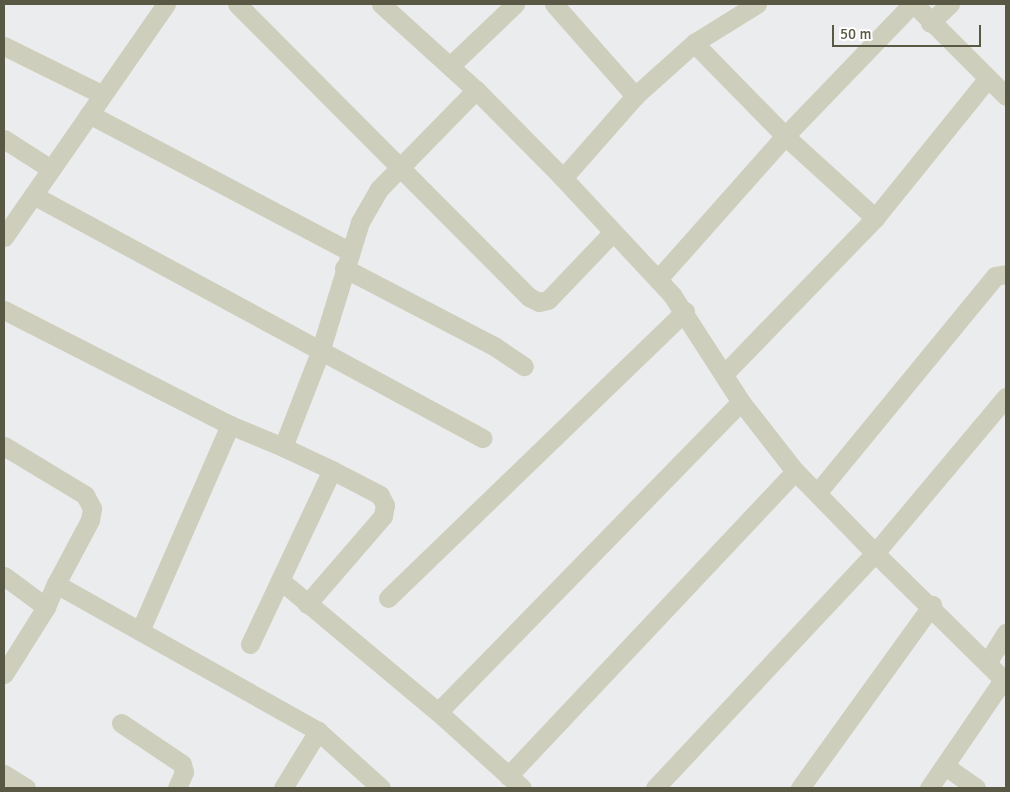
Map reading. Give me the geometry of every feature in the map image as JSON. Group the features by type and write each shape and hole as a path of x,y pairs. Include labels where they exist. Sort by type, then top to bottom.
{"street":[{"path":"4,237 166,4"},
{"path":"237,4 529,297 539,302 548,300 613,232"},
{"path":"380,4 476,90 563,178 658,279 686,311 741,402 795,471 875,552 932,605 1005,681 930,788"},
{"path":"450,66 515,4"},
{"path":"554,4 635,96"},
{"path":"563,178 635,96 694,43 757,4"},
{"path":"658,279 785,136 913,4 930,23 1006,96"},
{"path":"930,23 950,4"},
{"path":"694,43 785,136 875,218"},
{"path":"4,46 103,95"},
{"path":"724,374 875,218 987,79"},
{"path":"283,447 320,352 346,260 360,222 379,189 476,90"},
{"path":"89,114 346,260 494,346 524,366"},
{"path":"4,138 51,169"},
{"path":"33,195 482,438"},
{"path":"817,493 994,276 1006,274"},
{"path":"4,310 230,425 283,447 380,494 385,505 383,516 307,604"},
{"path":"388,598 686,311"},
{"path":"655,788 875,552 1006,397"},
{"path":"438,712 741,402"},
{"path":"140,631 230,425"},
{"path":"4,446 85,495 92,508 90,520 46,607 6,668"},
{"path":"250,644 332,470"},
{"path":"280,580 438,712 515,782 795,471"},
{"path":"4,576 46,607"},
{"path":"56,584 318,731 381,788"},
{"path":"800,788 932,605"},
{"path":"987,662 1006,633"},
{"path":"121,724 182,764 183,775 177,788"},
{"path":"283,788 318,731"},
{"path":"945,766 976,788"},
{"path":"4,774 26,788"}]}
